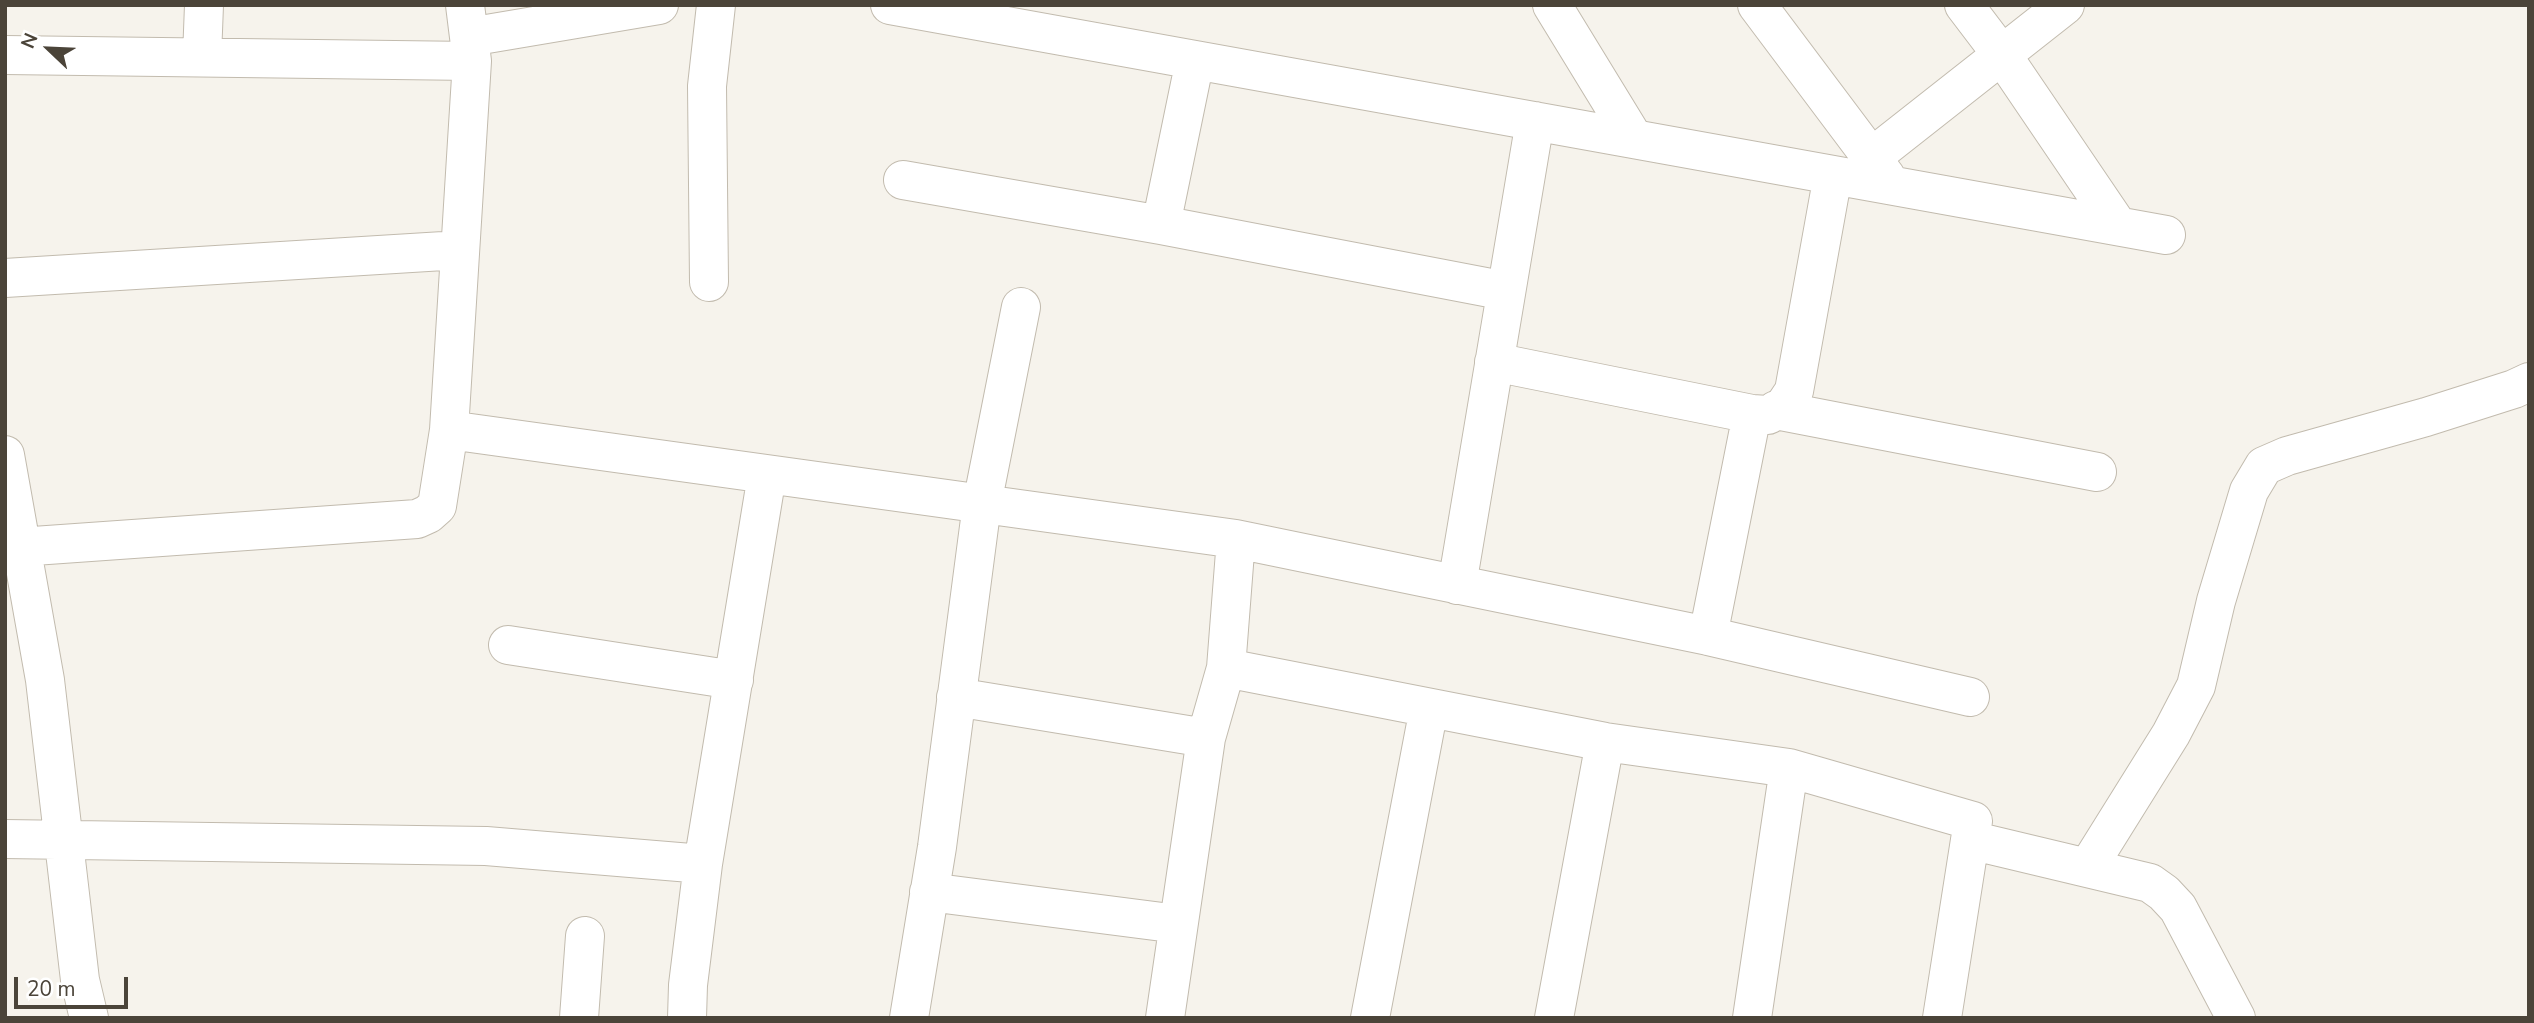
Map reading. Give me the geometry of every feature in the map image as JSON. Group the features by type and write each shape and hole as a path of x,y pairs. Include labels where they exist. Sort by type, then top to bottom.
{"street":[{"path":"202,57 204,5"},
{"path":"5,55 202,57 469,34 659,5"},
{"path":"709,282 707,86 716,5"},
{"path":"1552,5 1634,139"},
{"path":"1757,5 1882,171"},
{"path":"1964,5 2002,55 2118,226"},
{"path":"1882,171 2002,55 2065,5"},
{"path":"905,7 1833,175 1882,171 2166,235"},
{"path":"13,548 417,519 437,506 449,430 469,34"},
{"path":"1161,225 1195,60"},
{"path":"1457,585 1535,121"},
{"path":"1764,412 1784,406 1794,391 1833,175"},
{"path":"904,180 1161,225 1506,291"},
{"path":"5,278 460,250"},
{"path":"909,1018 957,697 982,504 1021,307"},
{"path":"1494,362 2097,472"},
{"path":"2088,867 2171,734 2196,686 2216,601 2249,491 2264,466 2287,456 2427,417 2529,382"},
{"path":"1707,636 1764,412"},
{"path":"449,430 1236,539 1707,636 1970,697"},
{"path":"5,455 13,548 45,680 79,980 89,1018"},
{"path":"687,1018 688,985 703,863 767,475"},
{"path":"1165,1018 1206,738 1226,668 1236,539"},
{"path":"508,645 733,680"},
{"path":"1226,668 1605,742 1789,768 1973,821 1942,1018"},
{"path":"957,697 1206,738"},
{"path":"1370,1018 1429,708"},
{"path":"1554,1018 1605,742"},
{"path":"1752,1018 1789,768"},
{"path":"5,839 486,846 703,863"},
{"path":"1970,840 2150,883 2178,908 2236,1018"},
{"path":"929,892 1178,924"},
{"path":"579,1018 585,936"}]}
